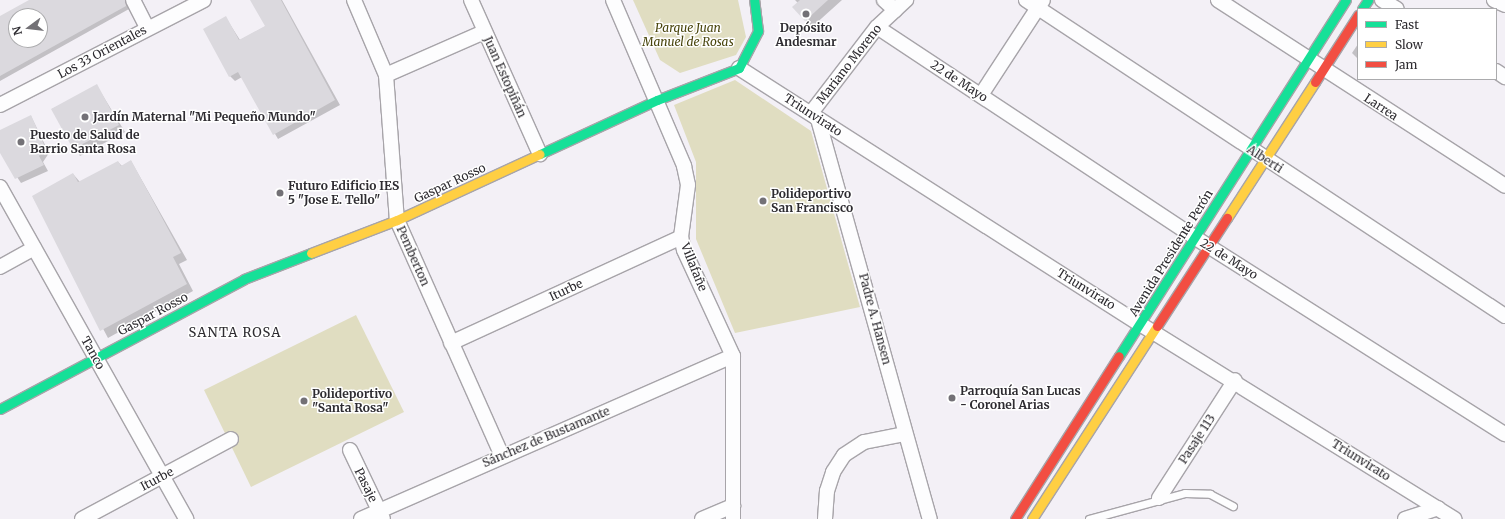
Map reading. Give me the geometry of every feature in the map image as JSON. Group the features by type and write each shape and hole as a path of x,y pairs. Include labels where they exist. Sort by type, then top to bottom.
{"main road":[{"path":"739,68 758,32 754,0"},
{"name":"Avenida Presidente Perón","path":"1015,519 1346,0"},
{"path":"1032,519 1155,333 1266,160 1322,68 1357,16"},
{"name":"Gaspar Rosso","path":"0,409 244,279 397,220 657,100 739,68"}],"street":[{"path":"133,0 147,28"},
{"name":"Los 33 Orientales","path":"0,105 204,0"},
{"name":"Pemberton","path":"354,0 386,75 397,220 502,456"},
{"name":"Juan Estopiñán","path":"471,0 484,32 540,154"},
{"name":"Villafañe","path":"612,0 657,100 684,166 688,185 682,237 733,356 733,512"},
{"path":"884,0 895,10"},
{"name":"Mariano Moreno","path":"814,116 877,27 906,0"},
{"name":"Alberti","path":"1026,0 1041,4 1251,151 1505,316"},
{"name":"Larrea","path":"1218,0 1505,186"},
{"path":"1382,0 1395,8"},
{"path":"1494,0 1505,5"},
{"path":"981,95 1041,4"},
{"name":"22 de Mayo","path":"877,27 1194,237 1505,434"},
{"path":"386,75 484,32"},
{"name":"Triunvirato","path":"739,68 1140,324 1235,380 1456,519"},
{"name":"Padre A. Hansen","path":"814,116 930,519"},
{"name":"Tanco","path":"0,188 186,519"},
{"name":"Iturbe","path":"451,343 682,237"},
{"path":"0,267 34,248"},
{"name":"Sánchez de Bustamante","path":"361,519 381,514 502,456 733,356"},
{"name":"Pasaje 113","path":"1159,498 1235,380"},
{"path":"825,519 829,485 844,455 864,442 905,434"},
{"name":"Iturbe","path":"82,519 231,438"},
{"name":"Pasaje","path":"350,450 381,514"},
{"path":"1406,519 1438,508"},
{"path":"702,519 733,512"}],"lane":[{"path":"1089,519 1159,498 1185,493 1210,494 1233,506"}],"green space":[{"name":"Parque Juan Manuel de Rosas","path":"633,0 738,0 746,37 736,55 680,73 660,60"},
{"name":"Polideportivo San Francisco","path":"735,80 811,131 860,307 735,333 696,239 696,162 674,105"},
{"name":"Polideportivo \"Santa Rosa\"","path":"356,315 404,412 251,487 204,390"}],"building":[{"path":"29,0 125,0 126,6 0,76 0,16 8,12 8,48 48,48 48,8 14,8"},
{"path":"250,0 281,0 335,100 273,135 238,72 229,77 203,29 226,16 239,40 265,26"},
{"name":"Depósito Andesmar","path":"800,0 828,0 805,21 792,7"},
{"name":"Jardín Maternal \"Mi Pequeño Mundo\"","path":"97,84 119,125 73,149 51,109"},
{"name":"Puesto de Salud de Barrio Santa Rosa","path":"31,115 45,147 39,156 44,165 15,179 0,153 0,130"},
{"path":"131,160 181,253 173,257 187,284 100,331 32,196 73,173 78,182 118,161 121,166"}],"traffic: fast":[{"path":"540,154 657,100 739,68 758,31 754,0"},
{"path":"1119,356 1346,0"},
{"path":"1363,8 1368,0"},
{"path":"0,409 244,279 311,253"}],"traffic: slow":[{"path":"1227,218 1315,82"},
{"path":"311,253 397,220 540,154"},
{"path":"1032,519 1157,326"}],"traffic: jam":[{"path":"1315,82 1357,17"},
{"path":"1157,326 1227,218"},
{"path":"1015,519 1119,356"}],"place":[{"name":"Depósito Andesmar","path":"806,14"},
{"name":"Jardín Maternal \"Mi Pequeño Mundo\"","path":"85,117"},
{"name":"Puesto de Salud de Barrio Santa Rosa","path":"21,142"},
{"name":"Futuro Edificio IES 5 \"Jose E. Tello\"","path":"280,193"},
{"name":"Polideportivo San Francisco","path":"763,201"},
{"name":"Parroquía San Lucas - Coronel Arias","path":"952,398"},
{"name":"Polideportivo \"Santa Rosa\"","path":"304,401"}],"district":[{"name":"SANTA ROSA","path":"235,333"}]}
